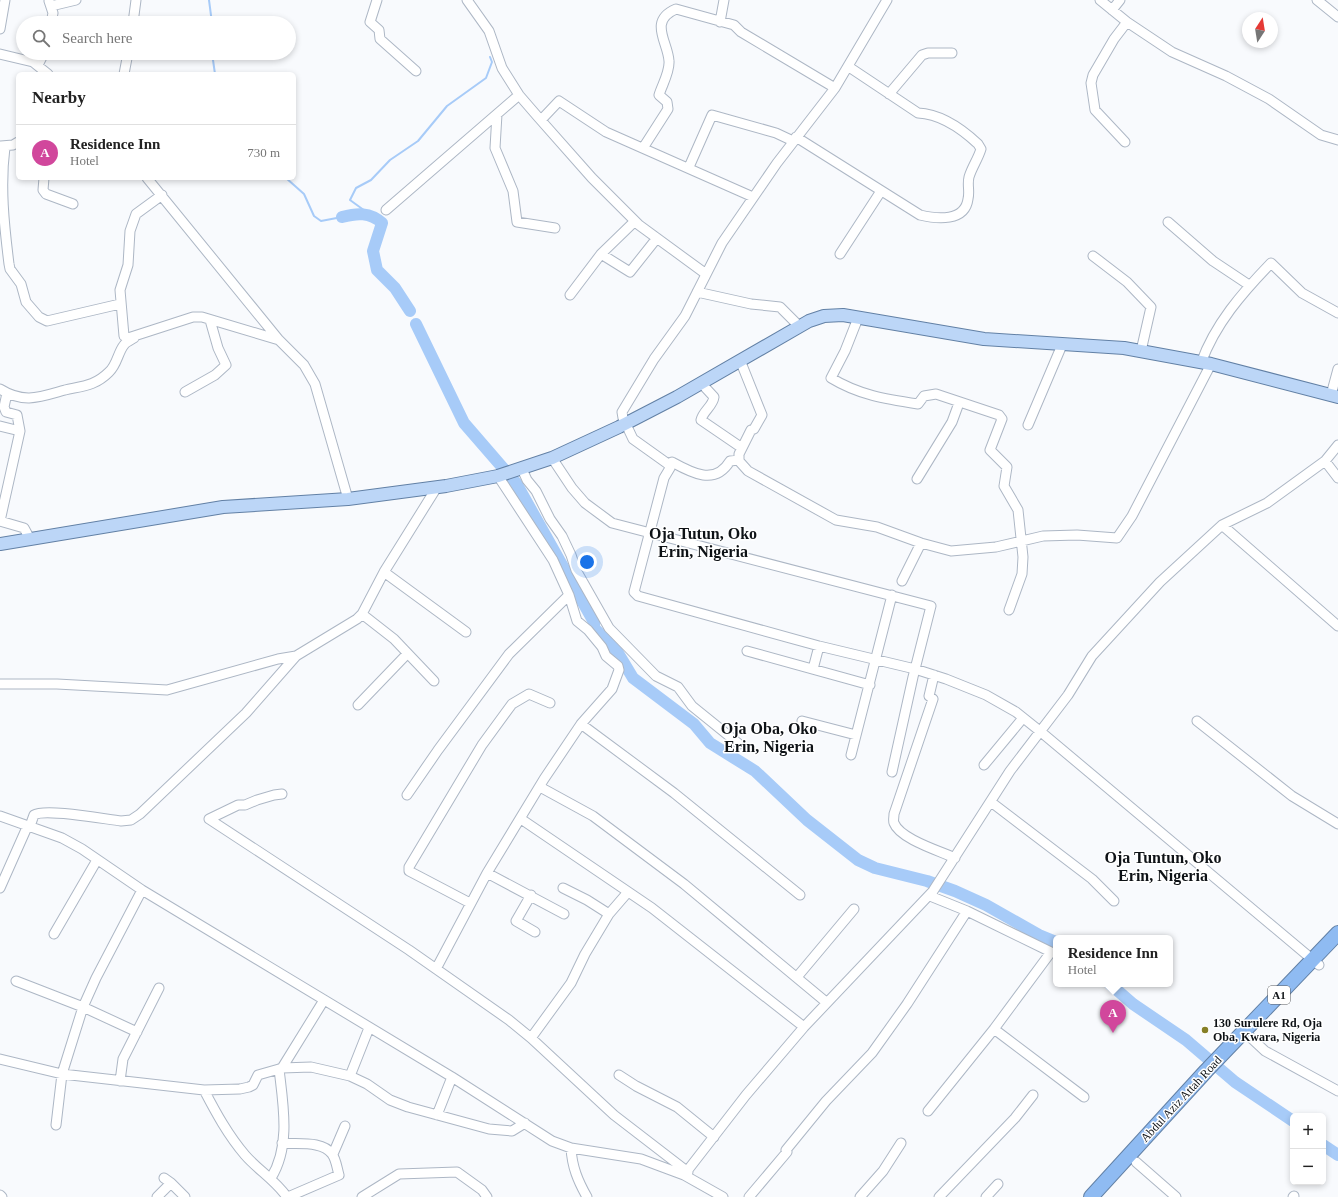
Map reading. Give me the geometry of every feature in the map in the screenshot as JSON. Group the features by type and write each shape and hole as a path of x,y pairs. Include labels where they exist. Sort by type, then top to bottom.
{"highway":[{"name":"Abdul Aziz Attah Road","path":"1222,1059 1249,1036 1316,963 1338,933"},
{"name":"Abdul Aziz Attah Road","path":"1091,1197 1222,1059 1316,963 1338,944"},
{"name":"Abdul Aziz Attah Road","path":"1103,1197 1136,1162 1208,1074"}],"main road":[{"path":"0,544 223,507 348,499 436,487 500,475 552,458 626,423 701,383 798,326 824,316 843,315 984,339 1124,348 1206,363 1335,396"}],"street":[{"path":"0,29 4,13 5,0"},
{"path":"52,16 53,12 50,3 76,0"},
{"path":"134,16 136,0"},
{"path":"377,0 370,22 379,30 380,39 416,71"},
{"path":"467,0 489,31 497,57 519,95 592,178 635,221 706,274"},
{"path":"720,22 724,0"},
{"path":"888,0 835,88 794,139 722,243 685,316 654,359 622,412 628,432 633,439 668,464 670,468 664,478 634,592 638,596 819,646 915,669 986,695 1016,712 1041,732 1316,963"},
{"path":"1100,0 1127,22 1172,52 1226,76 1268,99 1321,135 1338,140"},
{"path":"1112,10 1120,0"},
{"path":"1317,0 1338,17"},
{"path":"642,148 668,109 667,102 659,95 669,62 661,36 660,27 663,20 672,11 682,9 720,22 734,25 741,32 835,88"},
{"path":"1125,142 1095,110 1091,83 1093,76 1114,39 1127,22"},
{"path":"889,94 922,55 928,53 952,53"},
{"path":"0,54 16,58"},
{"path":"25,60 33,62 46,72"},
{"path":"38,65 40,60"},
{"path":"124,72 127,60"},
{"path":"689,167 712,115 794,139 920,215 942,219 961,213 966,207 968,200 969,178 981,149 968,134 954,125 928,114 918,113 849,67"},
{"path":"386,210 519,95"},
{"path":"541,120 559,101 606,132 689,167 753,197"},
{"path":"497,114 495,148 513,191 517,222 555,228"},
{"path":"16,142 2,146 2,208 10,269 21,284 26,302 39,317 47,321 120,304"},
{"path":"44,180 43,190 46,194 73,204"},
{"path":"149,180 279,340 304,365 315,384 348,499"},
{"path":"840,254 881,191"},
{"path":"162,195 136,214 132,220 128,265 120,290 120,304 124,336 128,338 142,334 185,318 202,317 279,340"},
{"path":"570,295 601,254 635,221"},
{"path":"1168,222 1212,261 1249,285"},
{"path":"601,254 630,272 657,238"},
{"path":"1093,256 1127,282 1150,307 1141,351"},
{"path":"740,360 762,415 754,429 751,430 739,454 739,460 748,471 836,520 877,527 921,543 951,550 996,547 1043,536 1077,535 1114,539 1119,536 1132,516 1206,363 1213,335 1249,285 1271,263 1302,293 1338,313"},
{"path":"697,292 751,304 780,307 798,326"},
{"path":"858,318 845,351 831,378 860,392 877,398 918,404 924,396 936,394 959,403 999,415 1002,419 990,450 1007,465 1004,486 1018,510 1023,557 1022,574 1009,610"},
{"path":"185,392 214,375 226,365 218,348 210,320"},
{"path":"30,539 24,528 0,521 20,431 17,415 6,412 4,408 3,391 31,398 58,394 62,391 89,386 110,372 124,345 142,334"},
{"path":"1028,425 1062,345"},
{"path":"1335,396 1338,369"},
{"path":"701,383 714,397 714,401 701,416 701,420 703,423 742,448"},
{"path":"918,478 952,422 959,403"},
{"path":"0,426 20,431"},
{"path":"686,1173 746,1095 826,1002 932,894 1010,771 1041,732 1092,656 1160,582 1222,525 1267,503 1325,461 1338,445"},
{"path":"552,458 572,488 585,503 612,523 931,606 892,772"},
{"path":"668,464 672,462 693,474 713,475 725,470 730,461 739,460"},
{"path":"1325,461 1338,478"},
{"path":"522,468 527,480 536,491 550,519 562,536 576,570 609,628 656,676 678,687 692,706 739,744"},
{"path":"436,969 487,873 581,724 612,689 619,670 618,666 606,656 602,646 588,630 577,621 569,595 552,560 500,475"},
{"path":"0,888 34,815 37,813 57,813 121,821 131,820 140,814 246,713 296,656 362,614 384,572 436,487"},
{"path":"1222,525 1338,626"},
{"path":"902,581 921,543"},
{"path":"384,572 466,632"},
{"path":"407,795 438,750 509,654 569,595"},
{"path":"851,755 877,659 892,595"},
{"path":"362,614 394,639 434,681"},
{"path":"813,669 819,646"},
{"path":"747,651 870,684"},
{"path":"358,705 408,654"},
{"path":"0,684 58,684 167,690 278,659 296,656"},
{"path":"934,675 930,696 933,699 894,814 894,823 908,838 955,858"},
{"path":"470,903 410,871 409,867 457,790 482,745 512,704 529,694 550,703"},
{"path":"984,765 1023,718"},
{"path":"802,721 856,735"},
{"path":"1197,721 1292,796 1338,824"},
{"path":"581,724 674,793 800,895"},
{"path":"540,787 593,816 684,884 826,1002"},
{"path":"282,794 274,795 245,805 238,805 209,818 436,969 531,1038 614,1114 686,1173 723,1197"},
{"path":"990,802 1092,880 1114,901"},
{"path":"0,816 29,825 62,838 142,890 452,1077 552,1141 571,1148 641,1159 686,1173"},
{"path":"521,819 652,908 804,1027"},
{"path":"54,934 97,860"},
{"path":"487,873 531,895 564,914"},
{"path":"563,888 587,900 609,914"},
{"path":"56,1125 62,1074 83,1007 96,978 142,890"},
{"path":"531,1038 571,983 585,954 609,914 628,892"},
{"path":"928,1111 994,1029 1051,952 932,894"},
{"path":"531,895 516,921 535,932"},
{"path":"797,977 854,909"},
{"path":"749,1197 787,1152 786,1150 789,1143 799,1136 826,1101 872,1053 907,1004 966,911"},
{"path":"16,981 83,1007 136,1032"},
{"path":"120,1081 122,1062 159,988"},
{"path":"271,1178 279,1158 285,1126 281,1068 324,1000"},
{"path":"350,1076 369,1028"},
{"path":"994,1029 1084,1097"},
{"path":"1249,1036 1264,1051 1338,1091"},
{"path":"0,1059 62,1074 204,1090 240,1089 253,1085 258,1075 281,1068 311,1067 350,1076 367,1084 390,1100 437,1115 507,1131 515,1131 525,1123"},
{"path":"619,1075 677,1107 714,1137"},
{"path":"437,1115 452,1077"},
{"path":"204,1090 221,1123 246,1156 271,1178 287,1197 338,1175 333,1154 345,1126"},
{"path":"939,1197 1015,1118 1033,1095"},
{"path":"282,1143 307,1143 328,1150 333,1154"},
{"path":"860,1197 883,1171 901,1143"},
{"path":"571,1148 574,1170 586,1197"},
{"path":"1136,1162 1176,1197"},
{"path":"362,1197 399,1174 457,1172 470,1180 487,1197"},
{"path":"157,1197 168,1180 185,1197"},
{"path":"986,1197 998,1184"}],"waterway":[{"path":"209,0 211,16"},
{"path":"372,216 350,200 356,188 371,180 390,160 418,141 447,106 486,78 492,62 490,57"},
{"path":"213,60 215,72"},
{"path":"288,180 304,194 314,216 321,221 342,217"},
{"path":"342,217 363,214 373,217 382,223 373,251 377,270 395,288 410,311"},
{"path":"416,324 464,423 516,483 594,622 594,628 618,653 633,678 694,724 710,743 755,771 807,820 858,860 875,868 927,881 955,891 986,905 1039,935 1053,941"},
{"path":"1113,987 1133,1004 1186,1040 1235,1082 1290,1119"},
{"path":"1326,1147 1338,1155"}],"place":[{"name":"130 Surulere Rd, Oja Oba, Kwara, Nigeria","path":"1205,1030"},
{"name":"Residence Inn","path":"1113,1033"}],"district":[{"name":"Oja Tutun, Oko Erin, Nigeria","path":"703,542"},
{"name":"Oja Oba, Oko Erin, Nigeria","path":"769,737"},
{"name":"Oja Tuntun, Oko Erin, Nigeria","path":"1163,866"}]}
